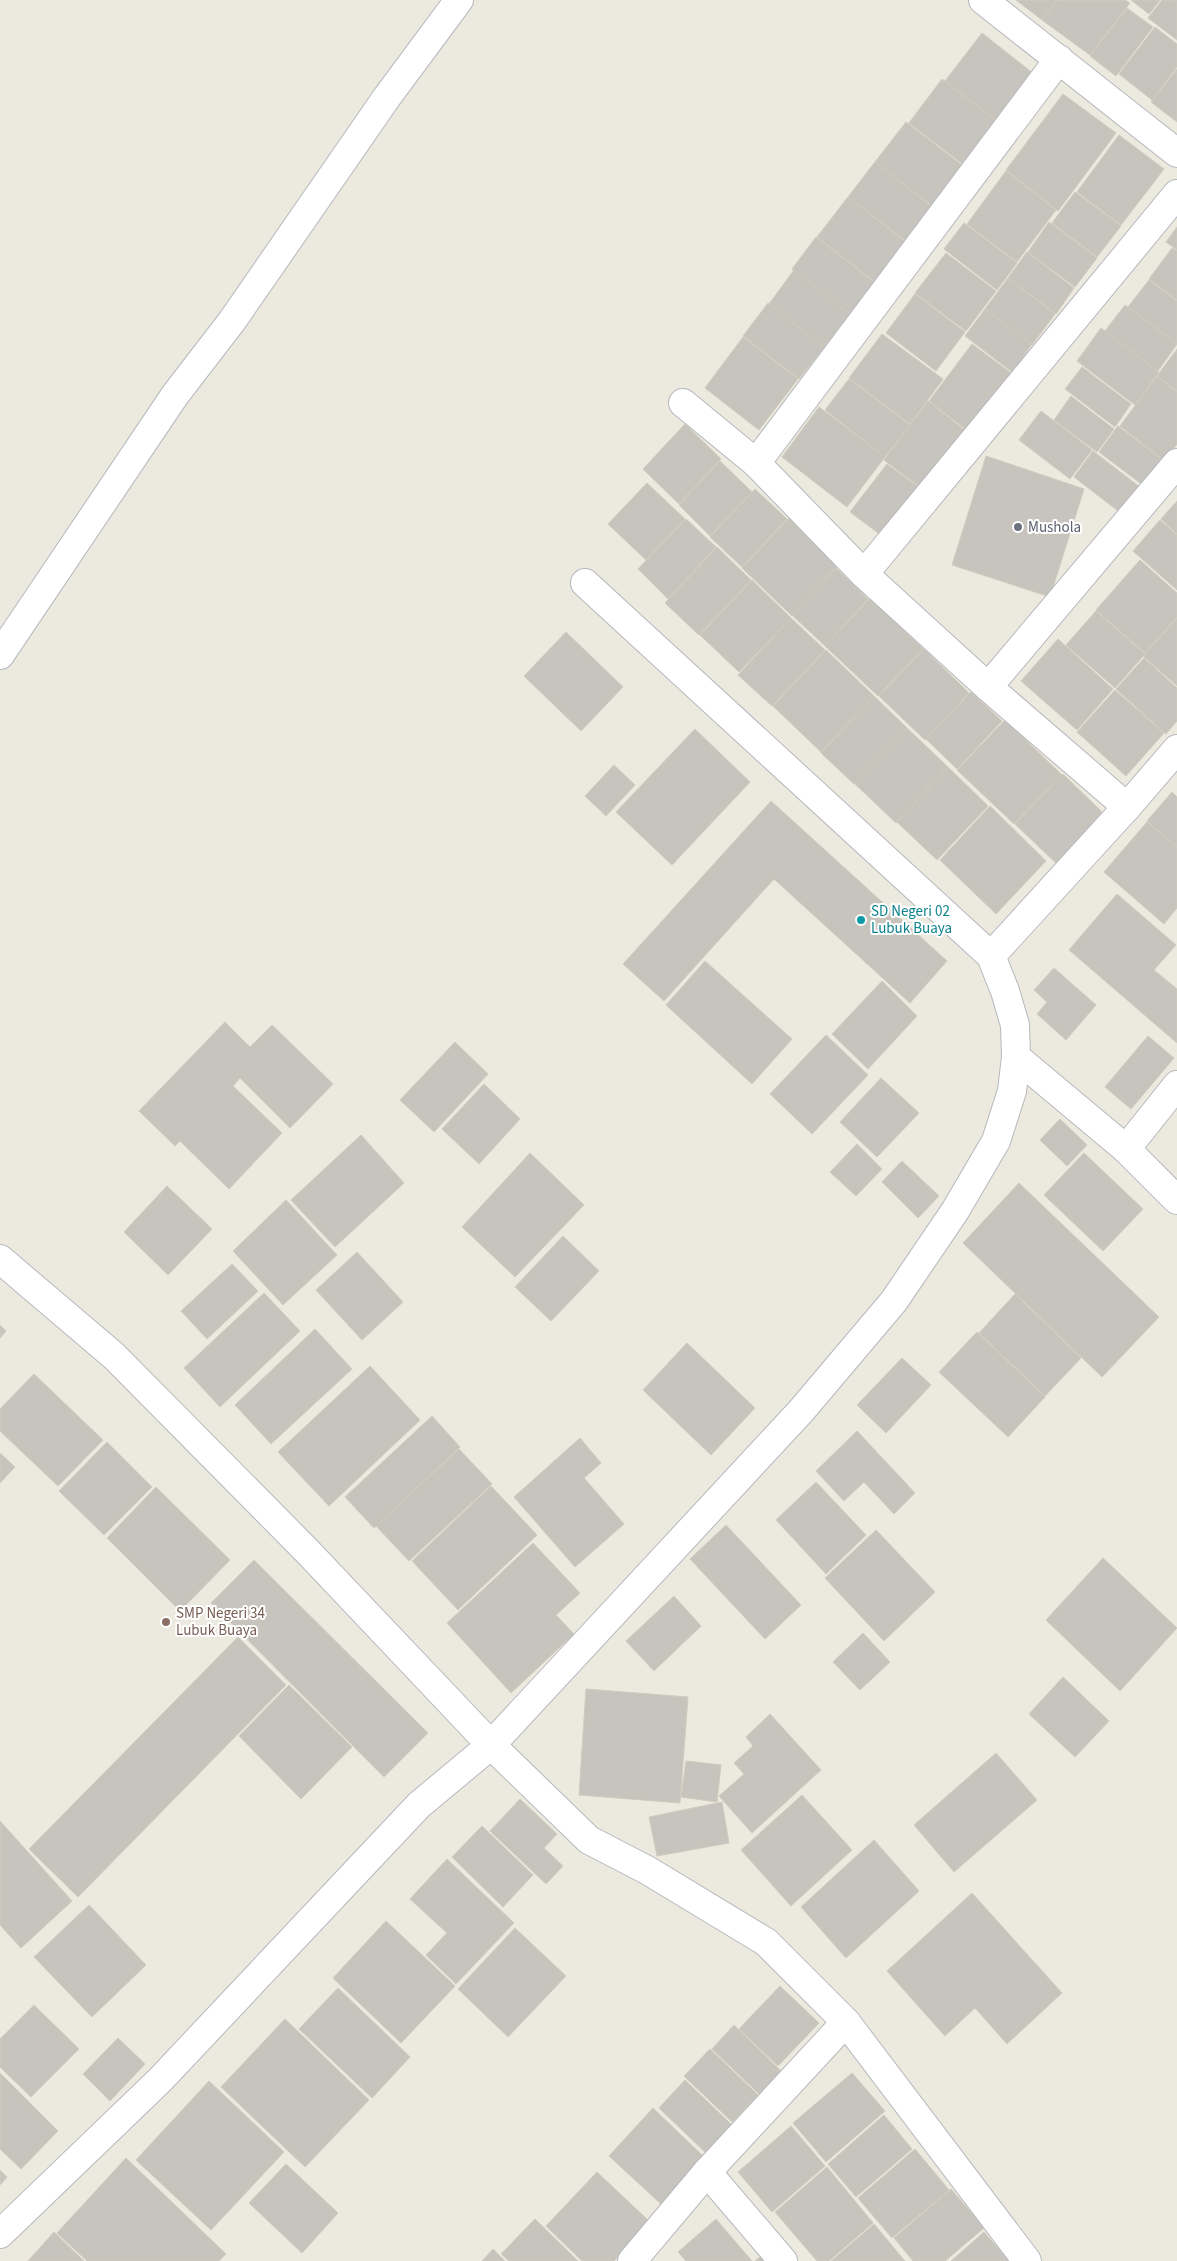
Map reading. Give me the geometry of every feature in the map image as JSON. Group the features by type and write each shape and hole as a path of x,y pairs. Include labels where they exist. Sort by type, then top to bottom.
{"street":[{"path":"0,655 175,395 232,321 387,97 459,0"},
{"path":"982,0 1177,153"},
{"path":"756,463 1059,59"},
{"path":"864,574 1177,194"},
{"path":"683,402 756,463 864,574 988,687 1128,807"},
{"path":"988,687 1177,462"},
{"path":"0,2234 160,2080 419,1805 491,1745 801,1411 894,1301 955,1211 996,1141 1012,1091 1016,1057 1014,1025 1005,991 991,956 584,583"},
{"path":"991,956 1128,807 1177,749"},
{"path":"1016,1057 1126,1149 1177,1200"},
{"path":"1126,1149 1177,1085"},
{"path":"0,1259 114,1356 308,1552 491,1745 589,1840 647,1870 766,1942 846,2022 1027,2261"},
{"path":"632,2261 707,2172 846,2022"},
{"path":"707,2172 783,2261"}],"building":[{"path":"1016,0 1057,0 1042,20"},
{"path":"1057,0 1125,0 1130,3 1090,55 1042,20"},
{"path":"1131,0 1160,0 1149,14"},
{"path":"1162,0 1177,0 1177,40 1148,18"},
{"path":"1127,8 1153,27 1116,76 1090,56"},
{"path":"1155,27 1177,44 1177,67 1152,100 1119,74"},
{"path":"982,33 1034,74 997,121 945,81"},
{"path":"1177,69 1177,122 1151,102"},
{"path":"942,79 998,122 965,166 909,123"},
{"path":"1063,94 1116,133 1058,211 1006,170"},
{"path":"906,122 963,166 933,207 875,162"},
{"path":"1119,135 1164,169 1121,225 1077,192"},
{"path":"875,162 932,207 906,241 848,197"},
{"path":"1006,171 1056,210 1017,262 967,224"},
{"path":"1075,192 1121,226 1097,257 1052,223"},
{"path":"848,197 906,242 875,282 817,237"},
{"path":"1049,222 1097,258 1075,287 1028,252"},
{"path":"964,223 1017,263 997,290 944,249"},
{"path":"1177,227 1177,250 1166,242"},
{"path":"816,237 874,282 850,314 792,269"},
{"path":"1172,248 1177,251 1177,300 1149,279"},
{"path":"1027,252 1074,288 1056,314 1008,278"},
{"path":"946,253 996,291 966,331 915,293"},
{"path":"794,270 850,314 824,347 769,304"},
{"path":"1008,278 1055,314 1032,345 985,309"},
{"path":"1149,280 1177,301 1177,344 1128,307"},
{"path":"915,294 965,332 936,371 886,333"},
{"path":"768,303 824,347 799,379 743,336"},
{"path":"1125,305 1177,344 1158,371 1105,331"},
{"path":"985,309 1032,344 1012,372 965,336"},
{"path":"1101,328 1159,372 1135,405 1077,361"},
{"path":"882,334 943,379 910,424 849,378"},
{"path":"743,337 798,379 759,430 705,388"},
{"path":"972,344 1011,373 968,431 929,401"},
{"path":"1177,349 1177,391 1157,376"},
{"path":"1082,367 1131,404 1115,427 1065,389"},
{"path":"1157,376 1177,392 1177,444 1165,461 1120,426"},
{"path":"849,379 910,425 885,457 825,410"},
{"path":"1071,396 1114,429 1097,452 1054,420"},
{"path":"928,401 966,431 922,489 884,460"},
{"path":"819,407 885,457 847,507 782,457"},
{"path":"1041,411 1092,450 1070,479 1019,440"},
{"path":"685,424 721,459 679,504 643,469"},
{"path":"1118,426 1163,460 1144,486 1099,452"},
{"path":"1093,451 1141,488 1122,514 1074,477"},
{"name":"Mushola","path":"986,456 1084,489 1050,597 952,565"},
{"path":"720,461 752,492 710,536 679,505"},
{"path":"887,464 922,490 885,538 850,512"},
{"path":"647,483 685,519 646,560 608,524"},
{"path":"755,489 787,519 742,567 710,537"},
{"path":"1177,501 1177,534 1161,519"},
{"path":"789,518 838,565 792,616 742,568"},
{"path":"686,519 716,547 668,599 638,569"},
{"path":"1160,520 1177,535 1177,590 1133,551"},
{"path":"717,547 751,580 699,635 665,603"},
{"path":"1140,560 1177,593 1177,617 1145,653 1096,610"},
{"path":"836,568 868,599 825,646 792,615"},
{"path":"752,580 791,618 739,672 700,635"},
{"path":"870,598 923,649 878,696 825,646"},
{"path":"1096,611 1145,654 1115,688 1066,645"},
{"path":"791,618 825,650 772,706 738,675"},
{"path":"1177,618 1177,686 1143,656"},
{"path":"566,632 623,687 581,731 524,676"},
{"path":"1058,639 1113,689 1077,730 1021,681"},
{"path":"924,649 969,693 925,740 879,696"},
{"path":"826,650 874,696 821,752 773,706"},
{"path":"1144,658 1177,688 1177,721 1166,734 1116,689"},
{"path":"1115,690 1164,733 1126,776 1077,732"},
{"path":"971,692 1002,721 957,769 926,739"},
{"path":"874,696 907,728 854,784 821,753"},
{"path":"1005,720 1062,775 1014,824 957,770"},
{"path":"907,728 948,767 896,823 854,783"},
{"path":"695,729 750,782 672,865 616,812"},
{"path":"614,765 635,785 606,816 585,796"},
{"path":"948,767 988,806 937,860 897,822"},
{"path":"1063,774 1104,814 1057,864 1015,824"},
{"path":"1172,792 1177,797 1177,847 1147,821"},
{"name":"SD Negeri 02 Lubuk Buaya","path":"771,801 947,961 910,1003 774,879 664,1001 623,964"},
{"path":"990,806 1046,861 996,914 940,860"},
{"path":"1147,822 1177,847 1177,908 1164,924 1104,872"},
{"path":"1117,894 1176,945 1154,970 1177,989 1177,1043 1069,950"},
{"path":"705,961 792,1039 752,1084 666,1005"},
{"path":"1054,968 1096,1005 1066,1040 1037,1014 1047,1002 1034,990"},
{"name":"SD Negeri 02 Lubuk Buaya","path":"882,981 917,1016 868,1069 832,1034"},
{"path":"225,1022 250,1047 272,1025 333,1084 290,1128 240,1078 233,1086 282,1133 229,1189 180,1141 175,1146 139,1111"},
{"path":"826,1035 868,1075 812,1134 770,1094"},
{"path":"1148,1036 1174,1058 1131,1109 1105,1087"},
{"path":"455,1042 488,1074 434,1132 400,1100"},
{"path":"881,1078 919,1113 877,1157 840,1122"},
{"path":"484,1084 520,1119 479,1164 442,1129"},
{"path":"1060,1119 1087,1145 1067,1166 1040,1140"},
{"path":"361,1135 404,1183 335,1247 291,1200"},
{"path":"857,1144 882,1169 856,1196 830,1172"},
{"path":"530,1153 584,1205 515,1277 462,1227"},
{"path":"1084,1153 1143,1209 1103,1251 1044,1195"},
{"path":"902,1161 939,1196 918,1218 882,1182"},
{"path":"1019,1183 1159,1317 1102,1377 963,1243"},
{"path":"167,1186 212,1229 168,1275 124,1232"},
{"path":"286,1200 337,1255 283,1305 233,1251"},
{"path":"563,1236 599,1271 551,1321 515,1287"},
{"path":"357,1252 403,1302 362,1340 316,1290"},
{"path":"232,1264 258,1291 207,1339 181,1311"},
{"path":"264,1293 300,1331 220,1407 184,1368"},
{"path":"1015,1294 1081,1358 1045,1396 979,1333"},
{"path":"0,1325 6,1331 0,1338"},
{"path":"315,1329 352,1369 271,1444 235,1405"},
{"path":"977,1332 1045,1397 1008,1437 939,1372"},
{"path":"687,1343 755,1408 711,1455 643,1390"},
{"path":"902,1358 931,1385 886,1433 857,1405"},
{"path":"370,1366 420,1420 329,1506 278,1452"},
{"path":"34,1374 103,1440 58,1486 0,1431 0,1409"},
{"path":"432,1416 460,1447 374,1528 345,1497"},
{"path":"857,1431 915,1493 894,1514 864,1482 844,1501 816,1471"},
{"path":"580,1438 601,1463 584,1478 624,1524 575,1567 514,1497"},
{"path":"107,1442 152,1487 104,1535 59,1491"},
{"path":"459,1449 492,1484 409,1561 376,1526"},
{"path":"0,1453 15,1467 0,1483"},
{"path":"816,1482 866,1535 826,1574 776,1520"},
{"path":"491,1486 537,1535 458,1610 412,1561"},
{"name":"SMP Negeri 34 Lubuk Buaya","path":"156,1487 230,1560 180,1611 107,1538"},
{"path":"726,1525 801,1605 765,1639 690,1559"},
{"path":"876,1530 935,1592 884,1641 825,1578"},
{"path":"533,1543 580,1593 556,1615 574,1634 511,1693 447,1623"},
{"path":"1103,1558 1177,1628 1120,1691 1046,1620"},
{"name":"SMP Negeri 34 Lubuk Buaya","path":"254,1560 428,1733 384,1777 211,1603"},
{"path":"674,1596 701,1626 654,1671 626,1641"},
{"path":"863,1633 890,1662 860,1690 833,1662"},
{"name":"SMP Negeri 34 Lubuk Buaya","path":"238,1637 286,1685 78,1897 29,1849"},
{"path":"1063,1677 1109,1721 1075,1757 1029,1714"},
{"path":"289,1685 352,1747 301,1799 239,1736"},
{"path":"586,1689 688,1697 680,1803 579,1795"},
{"path":"770,1714 821,1770 752,1833 719,1796 744,1774 734,1763 753,1746 746,1737"},
{"path":"996,1753 1037,1800 954,1872 914,1825"},
{"path":"686,1761 721,1765 717,1802 681,1797"},
{"path":"802,1795 852,1850 791,1906 741,1850"},
{"path":"520,1799 557,1834 544,1848 563,1866 546,1884 490,1831"},
{"path":"722,1802 729,1843 657,1856 649,1817"},
{"path":"0,1821 72,1901 21,1948 0,1925"},
{"path":"482,1826 533,1875 503,1907 452,1857"},
{"path":"874,1840 919,1891 846,1958 801,1907"},
{"path":"447,1859 514,1923 456,1984 426,1955 447,1933 410,1899"},
{"path":"972,1893 1062,1993 1007,2044 975,2008 945,2036 887,1971"},
{"path":"89,1905 146,1965 92,2017 34,1957"},
{"path":"386,1921 455,1986 401,2043 333,1978"},
{"path":"515,1928 566,1976 508,2037 458,1989"},
{"path":"780,1986 819,2023 778,2066 739,2029"},
{"path":"338,1988 410,2057 372,2098 299,2029"},
{"path":"34,2005 79,2049 31,2097 0,2067 0,2039"},
{"path":"285,2019 369,2100 305,2167 221,2087"},
{"path":"734,2025 781,2071 759,2094 712,2049"},
{"path":"118,2038 145,2064 110,2101 83,2074"},
{"path":"710,2049 758,2095 732,2122 684,2076"},
{"path":"0,2073 58,2131 21,2169 0,2149"},
{"path":"852,2073 885,2111 826,2162 793,2123"},
{"path":"685,2080 732,2125 706,2153 659,2108"},
{"path":"209,2081 284,2152 211,2230 136,2160"},
{"path":"653,2108 705,2158 661,2204 609,2156"},
{"path":"884,2115 912,2149 856,2197 828,2164"},
{"path":"791,2126 825,2166 772,2212 738,2172"},
{"path":"915,2149 949,2190 892,2238 858,2198"},
{"path":"126,2158 226,2254 219,2261 87,2261 57,2233"},
{"path":"286,2164 338,2213 302,2253 249,2203"},
{"path":"827,2167 873,2223 829,2261 817,2261 775,2212"},
{"path":"0,2170 7,2177 0,2185"},
{"path":"597,2172 650,2222 614,2261 582,2261 546,2226"},
{"path":"951,2189 984,2228 945,2261 913,2261 894,2238"},
{"path":"535,2219 578,2261 509,2261 501,2254"},
{"path":"716,2219 752,2261 686,2261 678,2252"},
{"path":"874,2224 905,2261 831,2261"},
{"path":"54,2232 84,2261 28,2261"},
{"path":"984,2232 1009,2261 951,2261"},
{"path":"493,2249 505,2261 482,2261"},
{"path":"765,2253 772,2261 755,2261"}],"place":[{"name":"Mushola","path":"1018,527"},
{"name":"SD Negeri 02 Lubuk Buaya","path":"861,920"},
{"name":"SMP Negeri 34 Lubuk Buaya","path":"166,1622"}]}
